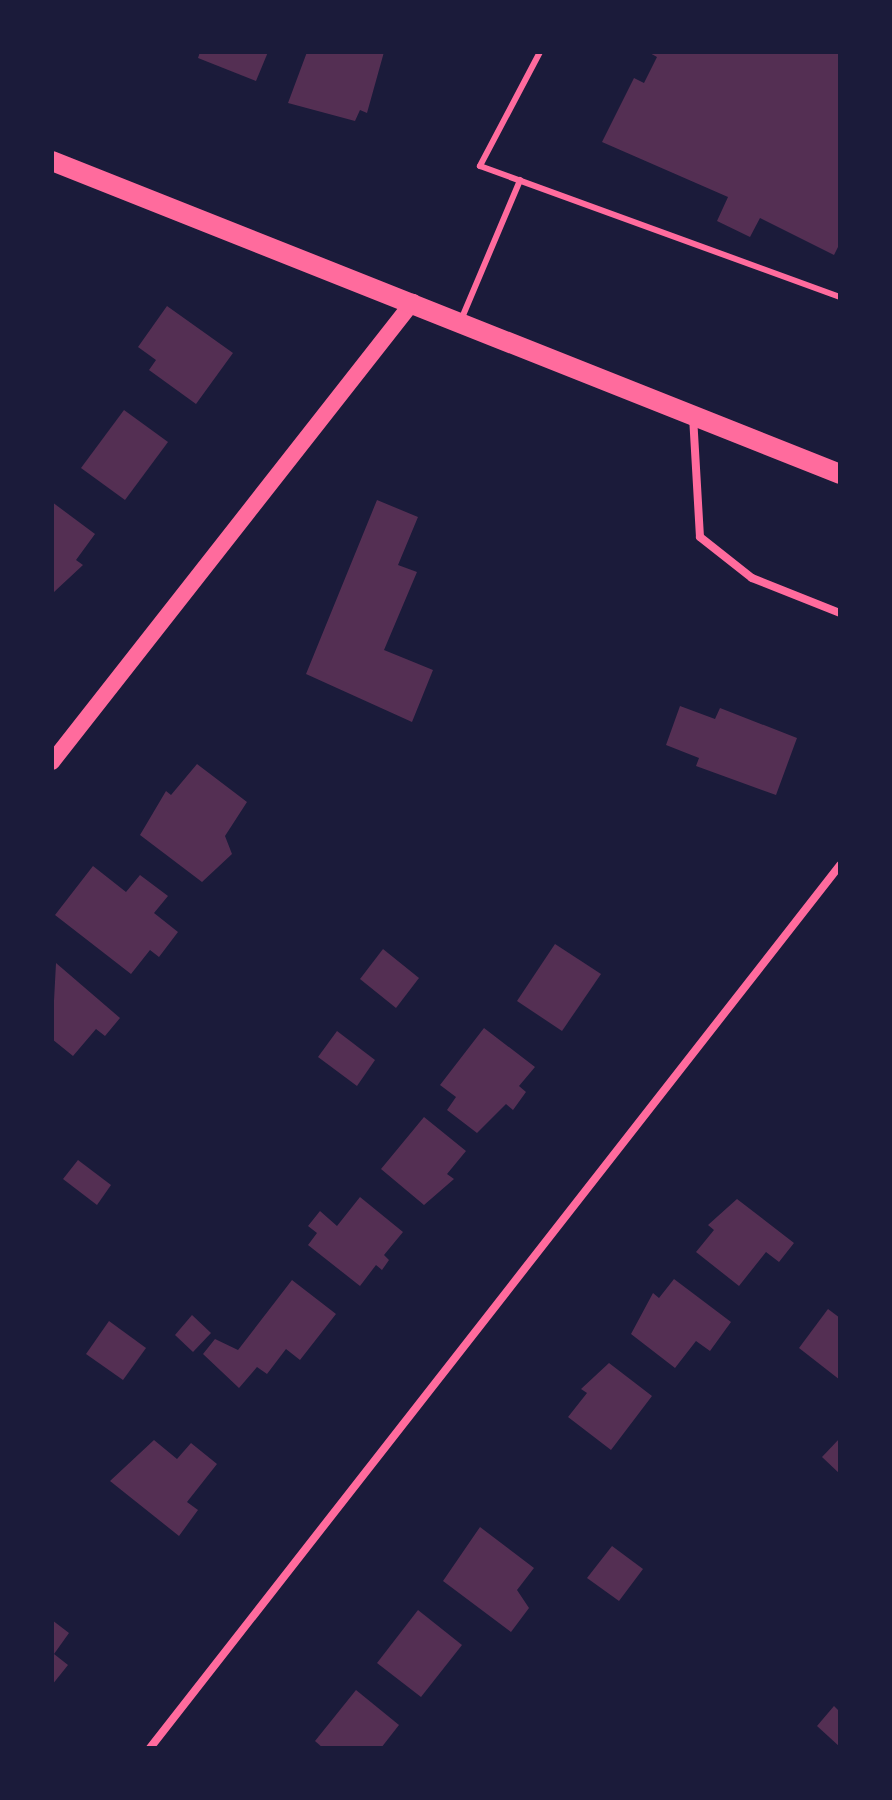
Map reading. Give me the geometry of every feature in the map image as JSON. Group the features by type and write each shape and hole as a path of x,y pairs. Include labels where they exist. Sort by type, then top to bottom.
{"main road":[{"path":"52,161 840,474"},
{"path":"52,762 413,302"}],"street":[{"path":"693,415 700,537 752,578 840,613"},
{"path":"150,1748 840,865"}],"lane":[{"path":"540,52 480,166 840,297"},
{"path":"460,321 520,180"}],"building":[{"path":"200,52 268,52 256,81 198,58"},
{"path":"307,52 384,52 367,113 360,110 355,121 288,103"},
{"path":"648,52 840,52 840,243 834,255 760,218 750,237 717,221 728,197 602,142 634,78 644,83 657,57"},
{"path":"167,306 233,353 196,404 149,370 156,360 138,347"},
{"path":"124,410 168,442 125,500 81,468"},
{"path":"377,500 418,517 398,565 417,572 384,650 433,670 412,722 306,674"},
{"path":"52,502 95,534 76,560 83,565 54,592"},
{"path":"680,706 715,719 720,708 797,738 776,795 696,766 699,758 666,745"},
{"path":"197,764 247,802 225,836 232,854 202,882 140,835 166,791 171,795"},
{"path":"93,866 126,892 140,875 168,896 154,913 178,932 159,957 150,950 131,974 55,915"},
{"path":"555,944 601,974 562,1031 517,1001"},
{"path":"383,949 419,978 396,1008 360,979"},
{"path":"56,963 120,1018 105,1036 96,1029 73,1056 52,1039"},
{"path":"484,1028 535,1067 519,1086 526,1092 513,1110 506,1104 477,1133 447,1110 456,1097 440,1085"},
{"path":"337,1031 375,1060 357,1086 318,1057"},
{"path":"424,1117 466,1151 447,1174 454,1179 424,1205 381,1169"},
{"path":"78,1160 111,1185 97,1205 63,1179"},
{"path":"360,1197 403,1232 384,1255 389,1260 382,1270 376,1265 360,1286 308,1245 317,1233 308,1226 320,1211 337,1226"},
{"path":"737,1199 794,1243 779,1262 766,1252 739,1286 696,1252 714,1230 708,1225"},
{"path":"674,1279 731,1322 710,1351 696,1341 675,1368 631,1334 653,1293 659,1298"},
{"path":"292,1280 336,1314 300,1360 286,1349 267,1374 257,1367 239,1388 203,1354 215,1339 238,1350"},
{"path":"828,1309 840,1318 840,1380 799,1348"},
{"path":"192,1315 211,1333 193,1352 175,1335"},
{"path":"109,1321 146,1348 123,1380 86,1354"},
{"path":"609,1363 652,1396 611,1450 568,1417 587,1393 581,1389"},
{"path":"840,1438 840,1474 822,1457"},
{"path":"154,1440 177,1459 191,1443 217,1464 187,1502 198,1510 179,1536 110,1481"},
{"path":"480,1527 534,1568 517,1590 529,1608 511,1632 443,1581"},
{"path":"612,1546 643,1569 619,1601 587,1578"},
{"path":"418,1610 462,1645 421,1697 377,1663"},
{"path":"52,1620 69,1633 54,1654 68,1665 52,1685"},
{"path":"356,1690 399,1725 381,1748 323,1748 315,1741"},
{"path":"834,1706 840,1712 840,1747 817,1726"}]}
